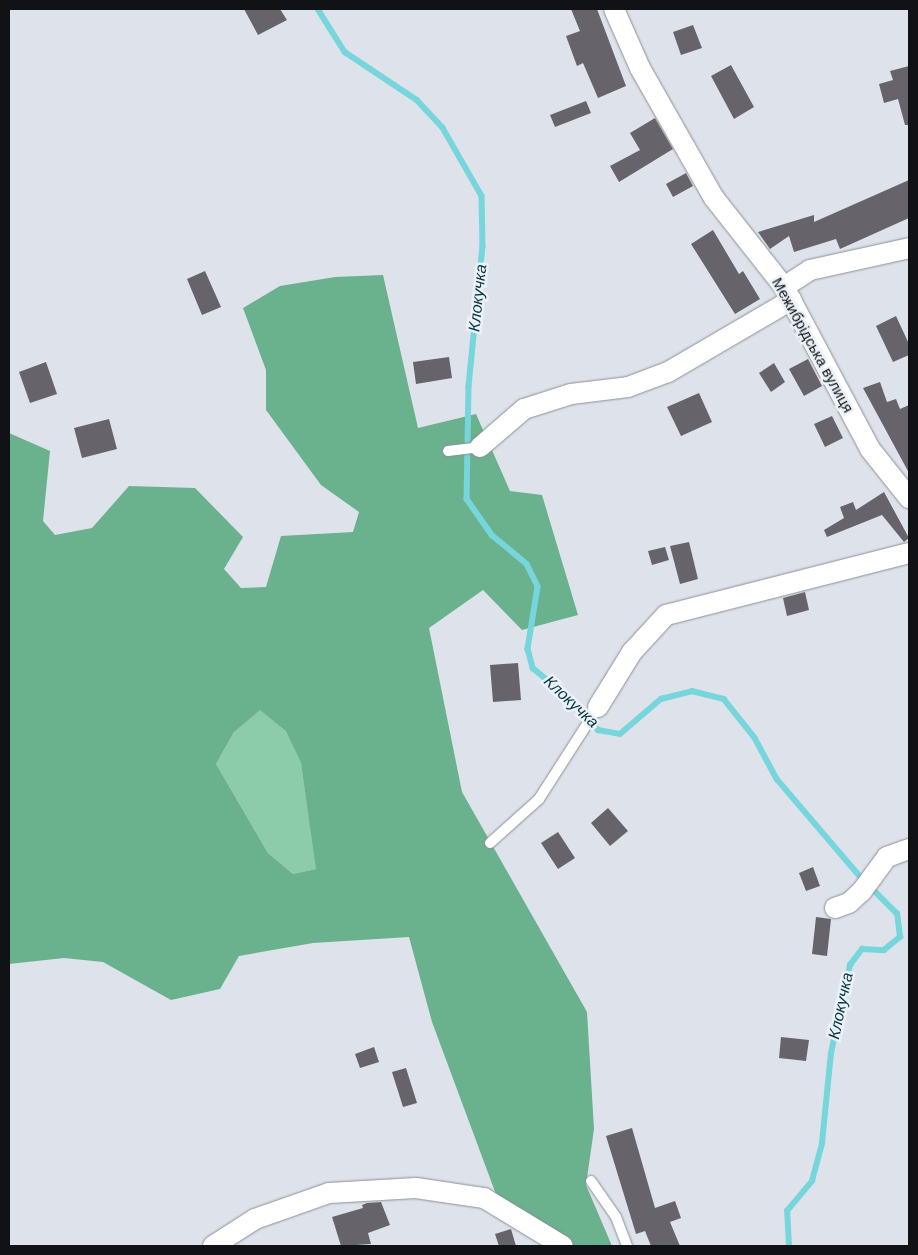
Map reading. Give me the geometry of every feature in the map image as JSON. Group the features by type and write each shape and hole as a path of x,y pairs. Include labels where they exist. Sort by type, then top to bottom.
{"street":[{"name":"Межибрідська вулиця","path":"614,9 640,68 714,198 787,294 870,449 909,498"},
{"path":"471,448 524,408 571,394 628,387 668,372 787,294 810,270 909,248"},
{"path":"598,707 632,652 666,615 909,553"},
{"path":"835,908 849,903 867,884 887,857 909,849"},
{"path":"213,1246 255,1219 329,1193 416,1188 484,1198 563,1246"}],"lane":[{"path":"448,451 471,448"},
{"path":"490,843 539,799 598,707"},
{"path":"591,1181 616,1217 627,1246"}],"green space":[{"path":"383,275 418,428 476,414 510,491 542,495 578,615 522,630 483,590 429,628 462,792 587,1012 594,1129 586,1185 612,1246 562,1246 497,1197 432,1022 409,937 313,943 239,956 220,989 171,1000 103,962 64,958 9,964 9,433 50,451 43,521 55,535 92,528 129,486 195,488 243,537 224,569 241,588 266,587 281,536 353,532 359,512 321,485 266,410 266,370 243,308 280,286 335,277","holes":["260,710 286,731 301,763 316,869 293,874 268,853 216,764 234,732"]},
{"path":"260,709 287,731 301,763 317,869 293,874 268,853 216,764 234,732"}],"building":[{"path":"244,9 280,9 287,20 258,35"},
{"path":"571,9 597,9 626,86 598,98 583,63 577,66 566,36 580,31"},
{"path":"693,25 702,48 681,55 673,32"},
{"path":"731,65 754,107 734,119 711,76"},
{"path":"909,66 909,125 905,125 898,99 884,103 879,84 893,80 890,71"},
{"path":"586,101 591,113 555,127 550,115"},
{"path":"655,118 673,149 619,182 610,166 640,150 630,133"},
{"path":"686,173 693,186 673,197 666,184"},
{"path":"909,180 909,218 840,249 836,239 794,252 789,236 770,249 758,232 814,215 814,222"},
{"path":"713,230 739,274 743,271 760,299 735,314 691,244"},
{"path":"205,271 221,307 202,315 187,279"},
{"path":"896,316 909,344 909,355 893,362 876,326"},
{"path":"449,357 452,378 416,384 413,362"},
{"path":"808,359 822,386 804,396 789,369"},
{"path":"46,362 57,394 30,403 19,372"},
{"path":"774,363 785,382 771,392 759,373"},
{"path":"880,382 887,402 896,399 900,409 909,405 909,473 863,388"},
{"path":"699,393 712,422 681,436 667,407"},
{"path":"832,416 843,438 825,447 814,424"},
{"path":"109,419 117,449 82,458 74,428"},
{"path":"884,492 909,538 904,542 882,515 827,537 824,530 844,518 840,507 853,502 856,510"},
{"path":"689,542 698,579 680,584 670,546"},
{"path":"665,547 669,560 652,565 648,551"},
{"path":"805,592 809,610 787,616 783,598"},
{"path":"518,663 521,700 493,702 490,665"},
{"path":"608,808 628,831 610,846 591,823"},
{"path":"558,832 575,858 558,869 541,843"},
{"path":"813,867 820,886 806,891 799,873"},
{"path":"816,917 831,919 827,956 812,954"},
{"path":"781,1037 809,1040 806,1061 779,1058"},
{"path":"374,1047 379,1062 360,1068 355,1054"},
{"path":"406,1068 417,1103 403,1107 392,1072"},
{"path":"632,1128 655,1208 675,1201 681,1218 670,1222 680,1246 651,1246 645,1231 636,1234 606,1136"},
{"path":"381,1202 390,1225 368,1233 371,1244 341,1246 332,1217 363,1208 362,1205 367,1203"},
{"path":"511,1229 516,1246 499,1246 495,1234"}],"waterway":[{"name":"Клокучка","path":"318,9 345,52 417,100 443,128 482,196 483,246 469,387 467,499 492,535 527,564 538,587 528,649 533,668 574,702 598,730 620,734 661,699 692,691 724,699 755,738 777,779 864,881"},
{"name":"Клокучка","path":"789,1246 787,1211 812,1181 822,1143 831,1053 850,965 862,949 884,950 900,937 897,914 870,887"}]}
